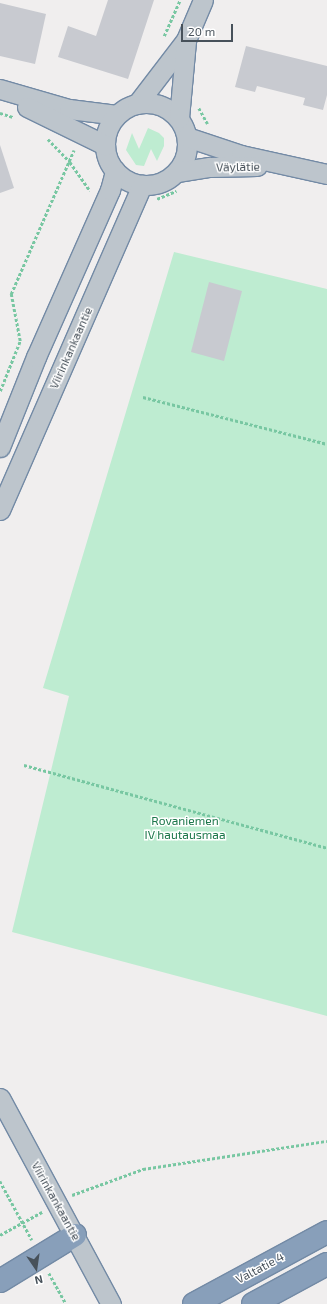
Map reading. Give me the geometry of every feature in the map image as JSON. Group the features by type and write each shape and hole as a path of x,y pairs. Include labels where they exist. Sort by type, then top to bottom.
{"highway":[{"name":"Valtatie 4","path":"194,1304 327,1232"},
{"path":"0,1281 74,1235"},
{"path":"253,1304 327,1264"}],"street":[{"path":"137,104 186,40 203,0"},
{"path":"178,118 186,40"},
{"path":"0,89 69,109 117,115"},
{"path":"0,96 105,145"},
{"path":"146,102 164,106 178,118 187,137 188,149 178,181 167,180 155,185 132,183 115,171 107,159 105,145 110,124 117,115 137,104 146,102"},
{"name":"Väylätie","path":"187,137 241,155 327,174"},
{"name":"Väylätie","path":"178,181 243,164 300,169"},
{"path":"0,447 4,424 36,357 110,190 115,171"},
{"name":"Viirinkankaantie","path":"0,510 142,185"},
{"path":"4,424 33,434"},
{"name":"Viirinkankaantie","path":"0,1098 111,1304"}],"path":[{"path":"197,104 211,128"},
{"path":"0,392 20,341 11,294 75,148"},
{"path":"70,162 92,192"},
{"path":"154,205 157,198 178,181"},
{"path":"143,398 327,444"},
{"path":"24,765 327,848"},
{"path":"0,1235 83,1190 143,1168 327,1141"}],"green space":[{"path":"148,128 159,133 164,138 164,146 157,161 151,149 144,166 136,165 126,150 132,133 139,149"},
{"name":"Rovaniemen IV hautausmaa","path":"174,252 327,289 327,1016 12,932 69,696 43,688"}],"building":[{"path":"108,0 154,0 128,79 58,57 68,26 96,36"},
{"path":"0,3 46,14 35,64 0,56"},
{"path":"246,46 327,66 327,95 323,110 303,105 305,98 257,86 255,92 235,87"},
{"path":"0,145 14,188 0,193"},
{"path":"209,282 242,291 224,361 191,352"}]}
